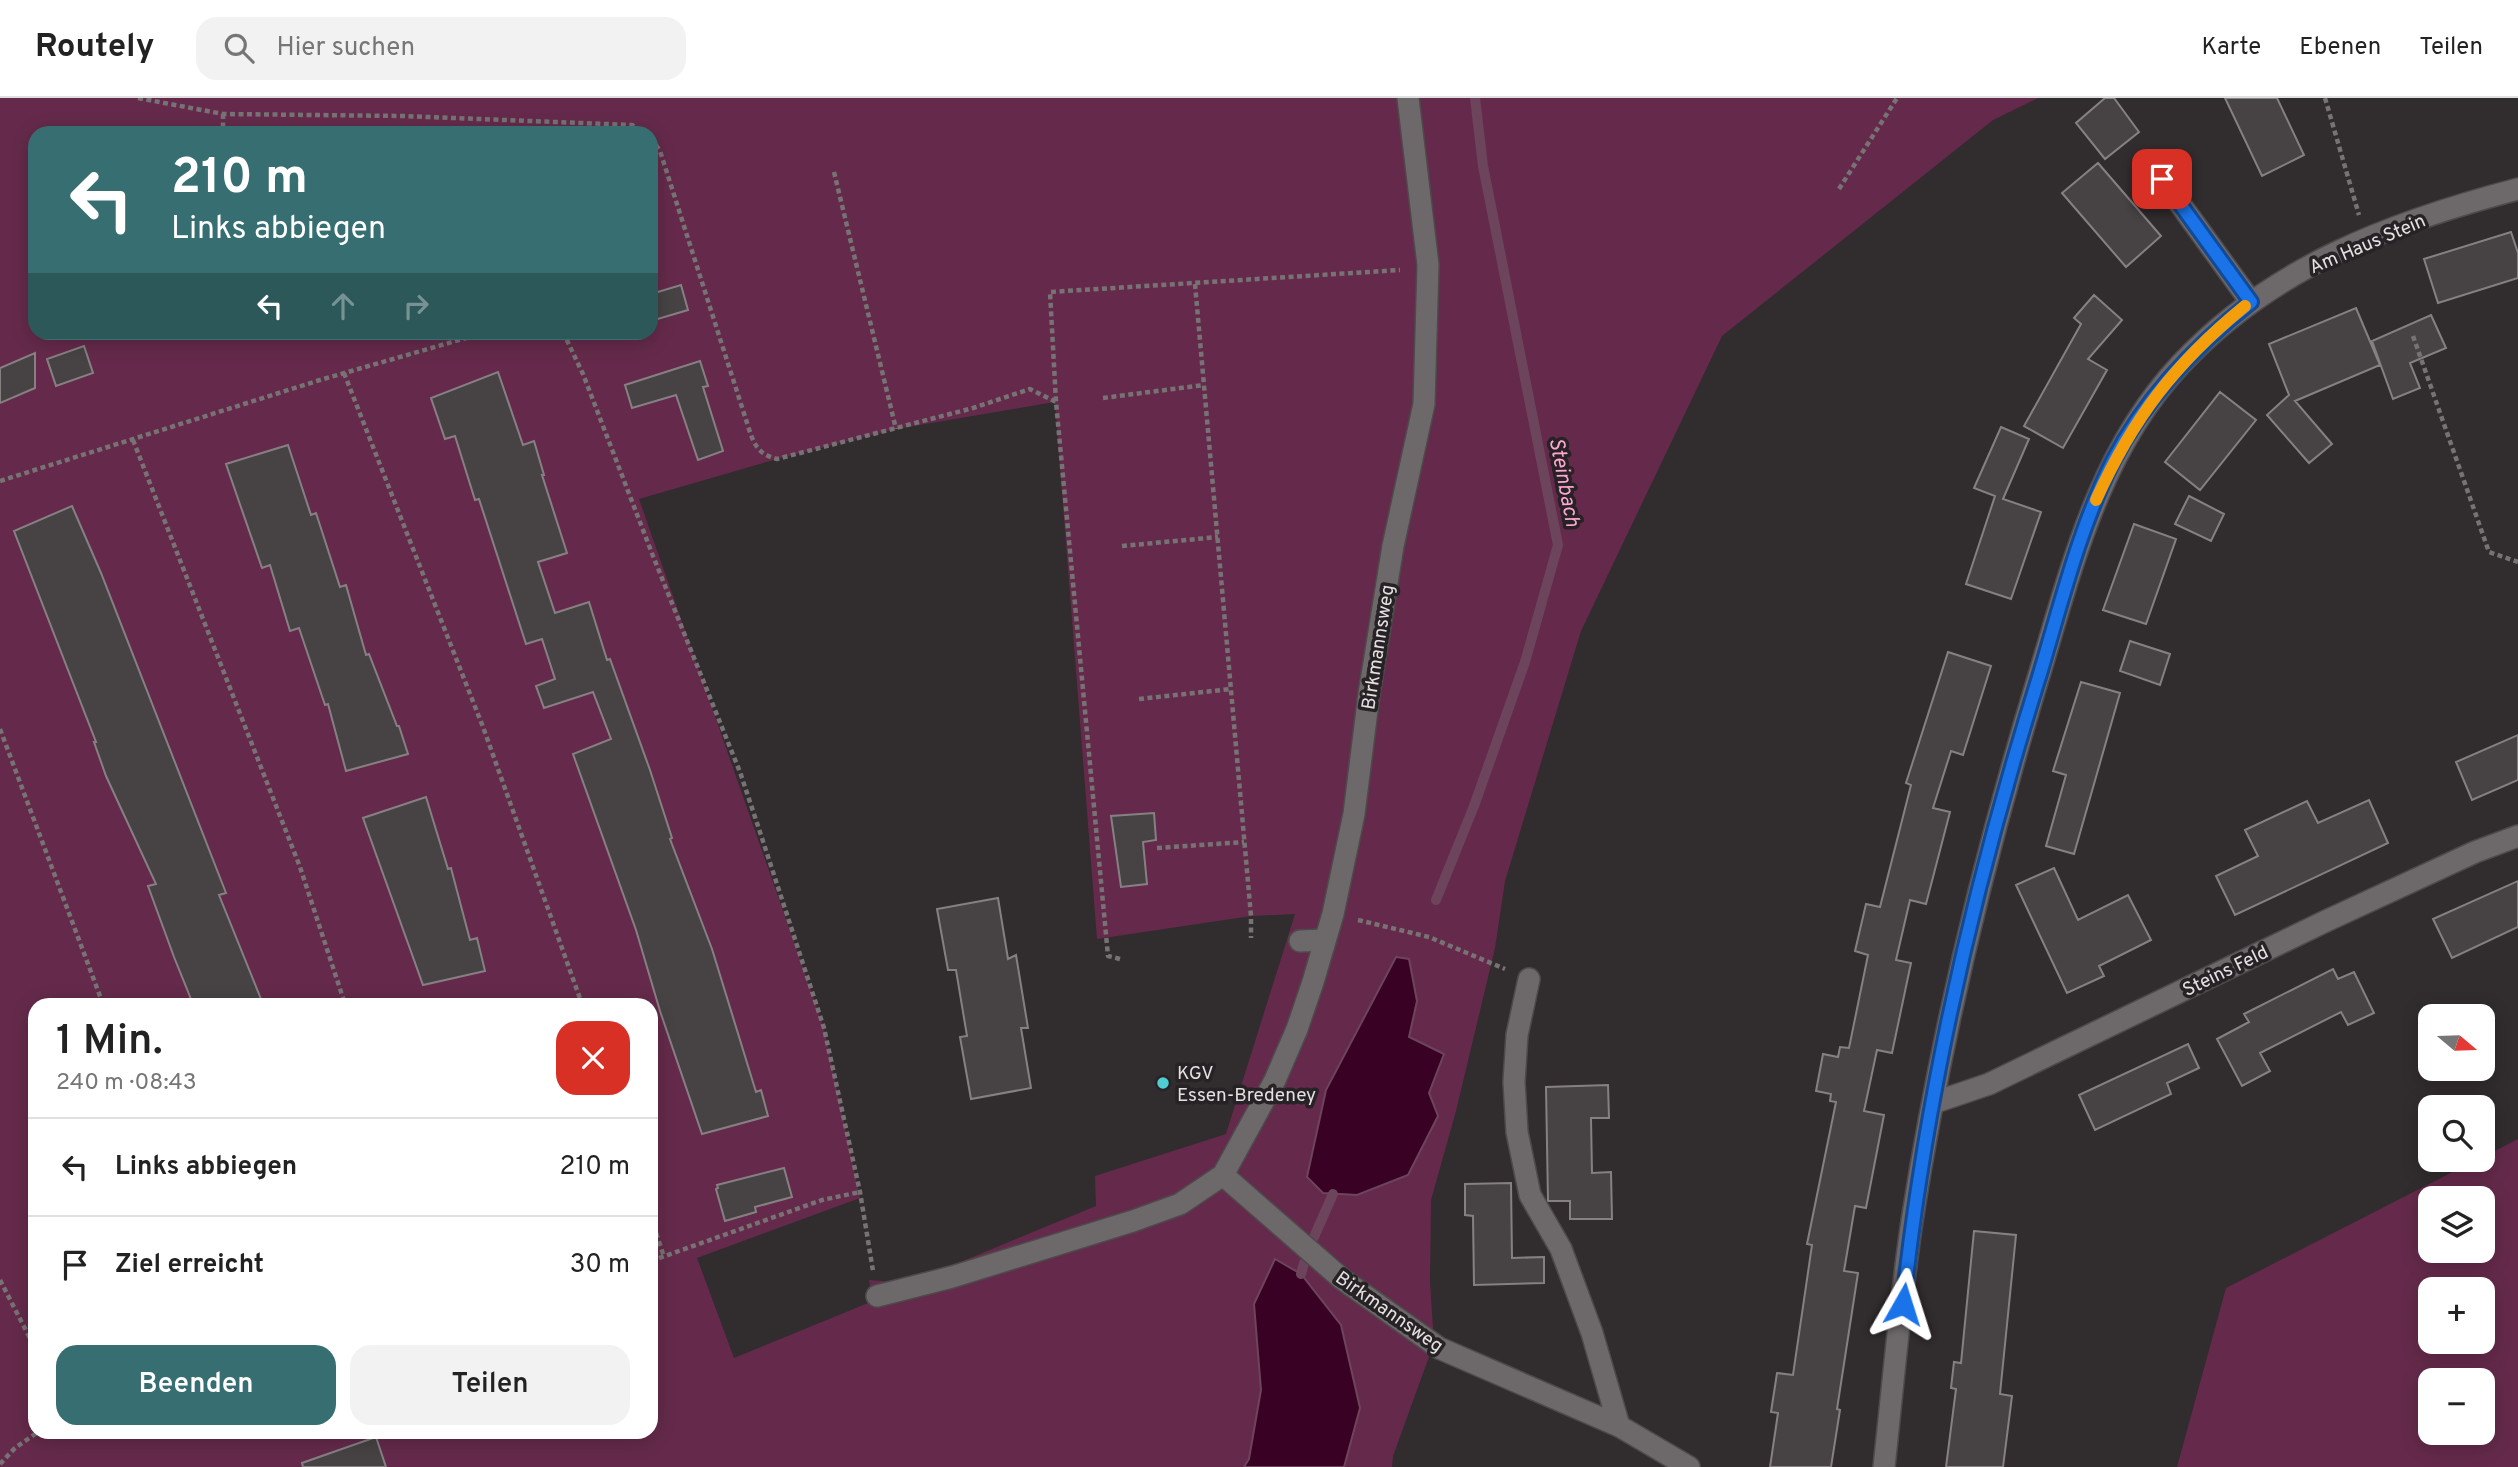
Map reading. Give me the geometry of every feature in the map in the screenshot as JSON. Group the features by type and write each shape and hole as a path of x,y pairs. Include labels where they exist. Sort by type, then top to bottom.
{"street":[{"name":"Birkmannsweg","path":"877,1296 952,1278 1180,1204 1223,1175 1275,1080 1313,982 1333,914 1354,814 1369,694 1393,546 1424,404 1428,265 1408,98"},
{"path":"2146,167 2162,179 2251,302"},
{"name":"Am Haus Stein","path":"1884,1467 1912,1223 1964,950 2006,783 2086,522 2114,460 2147,406 2179,366 2218,328 2251,302 2319,259 2367,238 2476,200 2518,189"},
{"name":"Steins Feld","path":"1933,1103 1989,1084 2326,921 2475,852 2518,836"},
{"path":"1300,942 1325,940"},
{"path":"1529,979 1517,1035 1514,1082 1517,1132 1530,1195 1561,1249 1592,1333 1619,1426"},
{"name":"Birkmannsweg","path":"1223,1175 1342,1279 1439,1348 1619,1426 1689,1467"}],"path":[{"path":"138,98 223,114 403,116 634,126"},
{"path":"1839,190 1897,98"},
{"path":"2325,98 2367,238"},
{"path":"223,114 223,126"},
{"path":"658,148 756,448 765,456 777,459 896,429 974,408 1030,389 1056,402"},
{"path":"834,172 896,429"},
{"path":"1120,959 1108,956 1056,402 1050,292 1390,271"},
{"path":"1195,284 1251,938"},
{"path":"2413,336 2489,552 2518,562"},
{"path":"0,481 458,340"},
{"path":"567,340 583,374 740,772 824,1028 860,1192 877,1296"},
{"path":"344,373 497,766 580,998"},
{"path":"1103,398 1204,385"},
{"path":"133,439 300,867 343,998"},
{"path":"1122,546 1218,537"},
{"path":"1139,699 1231,689"},
{"path":"0,729 101,998"},
{"path":"1157,848 1244,842"},
{"path":"1333,914 1429,937 1529,979"},
{"path":"658,1259 822,1200 860,1192"},
{"path":"658,1239 664,1257"},
{"path":"0,1280 28,1334"},
{"path":"0,1464 28,1439"}],"shaded area":[{"path":"0,98 1406,98 1425,268 1421,404 1390,544 1365,693 1350,812 1331,898 1358,817 1373,693 1396,547 1428,404 1430,265 1408,98 2038,98 1993,120 1722,336 1581,631 1505,881 1495,948 1456,1111 1431,1200 1430,1282 1434,1343 1393,1456 1392,1467 1344,1467 1360,1408 1341,1325 1301,1274 1276,1260 1254,1304 1261,1390 1249,1459 1244,1467 0,1467","holes":["1055,402 1097,939 1251,916 1295,914 1226,1134 1095,1176 1096,1206 910,1283 869,1280 873,1301 734,1358 697,1258 860,1198 824,1028 639,499 777,459 896,429","1396,958 1409,959 1417,1001 1409,1037 1444,1055 1429,1093 1438,1116 1408,1175 1357,1195 1323,1193 1307,1178 1326,1090"]},
{"path":"1396,957 1409,959 1417,1001 1409,1037 1444,1054 1429,1093 1438,1116 1408,1175 1357,1195 1323,1193 1307,1177 1326,1090"},
{"path":"2518,1139 2518,1467 2177,1467 2226,1288 2418,1190 2418,1263 2495,1263 2495,1186 2425,1186 2453,1172 2495,1172 2495,1151"},
{"path":"1275,1259 1301,1274 1341,1325 1360,1408 1344,1467 1244,1467 1249,1459 1261,1390 1254,1304"}],"building":[{"path":"2105,98 2114,98 2139,132 2105,159 2076,123"},
{"path":"2225,98 2277,98 2304,155 2262,176"},
{"path":"2098,163 2161,236 2126,267 2062,193"},
{"path":"2511,232 2518,253 2518,278 2438,303 2424,259"},
{"path":"681,285 688,310 658,319 658,292"},
{"path":"2094,295 2122,320 2088,359 2107,370 2063,448 2024,426 2081,324 2074,318"},
{"path":"2356,308 2380,365 2295,401 2332,444 2309,463 2267,415 2289,395 2269,344"},
{"path":"2431,315 2446,348 2410,363 2420,388 2393,399 2372,341"},
{"path":"84,346 93,373 56,386 47,359"},
{"path":"35,353 35,388 0,403 0,368"},
{"path":"700,361 708,386 703,387 723,451 698,460 676,395 632,408 625,385"},
{"path":"498,372 523,445 534,441 567,553 538,562 555,613 589,602 607,660 610,659 650,770 672,838 670,839 712,949 756,1092 761,1090 768,1116 702,1134 636,930 573,754 611,739 593,692 544,708 536,686 555,679 542,639 526,644 479,499 475,500 455,436 445,439 431,398"},
{"path":"2220,392 2256,420 2200,490 2165,462"},
{"path":"2001,427 2029,439 2003,499 2041,512 2011,599 1966,584 1995,496 1974,488"},
{"path":"288,445 311,515 316,513 340,587 346,585 366,655 369,654 408,754 346,771 328,704 325,705 299,628 290,631 270,565 262,568 226,464"},
{"path":"2189,496 2224,514 2211,541 2175,524"},
{"path":"72,506 101,573 226,893 219,895 261,998 191,998 148,886 156,884 106,776 96,742 14,531"},
{"path":"2134,524 2176,539 2146,624 2103,610"},
{"path":"2130,641 2170,654 2160,685 2120,671"},
{"path":"1948,652 1991,666 1963,755 1951,751 1933,808 1950,812 1926,904 1910,900 1896,960 1911,963 1892,1053 1877,1050 1864,1111 1884,1115 1866,1208 1855,1206 1844,1271 1858,1273 1831,1467 1770,1467 1778,1413 1771,1412 1777,1373 1793,1375 1812,1245 1807,1244 1836,1102 1830,1101 1831,1094 1816,1091 1823,1054 1838,1057 1840,1047 1849,1048 1868,955 1855,951 1866,904 1880,907 1911,785 1906,783"},
{"path":"2081,682 2120,693 2074,854 2046,846 2066,775 2053,771"},
{"path":"2518,735 2518,780 2472,800 2456,762"},
{"path":"426,797 448,869 451,868 470,940 477,938 485,971 423,985 363,818"},
{"path":"2369,800 2388,843 2235,915 2216,876 2258,856 2245,830 2307,801 2318,823"},
{"path":"1154,813 1156,840 1143,842 1147,884 1121,887 1111,816"},
{"path":"2054,868 2078,920 2128,895 2151,940 2099,966 2104,976 2067,993 2016,885"},
{"path":"2518,881 2518,927 2452,958 2433,919"},
{"path":"998,898 1008,959 1016,955 1028,1028 1021,1028 1031,1088 971,1099 960,1037 967,1036 956,970 948,970 937,909"},
{"path":"2333,969 2338,979 2354,972 2374,1013 2348,1025 2341,1012 2260,1053 2270,1071 2242,1086 2217,1039 2249,1022 2244,1014"},
{"path":"2188,1044 2199,1068 2167,1083 2171,1094 2095,1130 2079,1095"},
{"path":"1608,1085 1609,1118 1591,1118 1592,1173 1611,1172 1612,1219 1570,1219 1570,1201 1548,1201 1546,1087"},
{"path":"784,1168 792,1197 755,1207 756,1212 725,1221 717,1185"},
{"path":"1511,1183 1512,1258 1544,1257 1544,1283 1474,1285 1473,1216 1465,1215 1465,1184"},
{"path":"1974,1231 2016,1235 2000,1394 2012,1396 2003,1467 1946,1467 1956,1389 1951,1388 1954,1362 1961,1363"},
{"path":"377,1439 386,1467 303,1467 302,1463"}],"waterway":[{"name":"Steinbach","path":"1436,900 1474,806 1525,662 1558,545 1483,166 1475,98"},
{"path":"1314,1237 1333,1194"},
{"path":"1301,1274 1304,1263"}],"slow traffic":[{"path":"2096,500 2114,460 2147,406 2179,366 2245,306"}],"place":[{"name":"KGV Essen-Bredeney","path":"1163,1083"}],"route":[{"path":"1903,1304 1912,1223 1943,1046 1964,950 2006,783 2086,522 2114,460 2147,406 2179,366 2218,328 2251,302 2162,179"}]}
